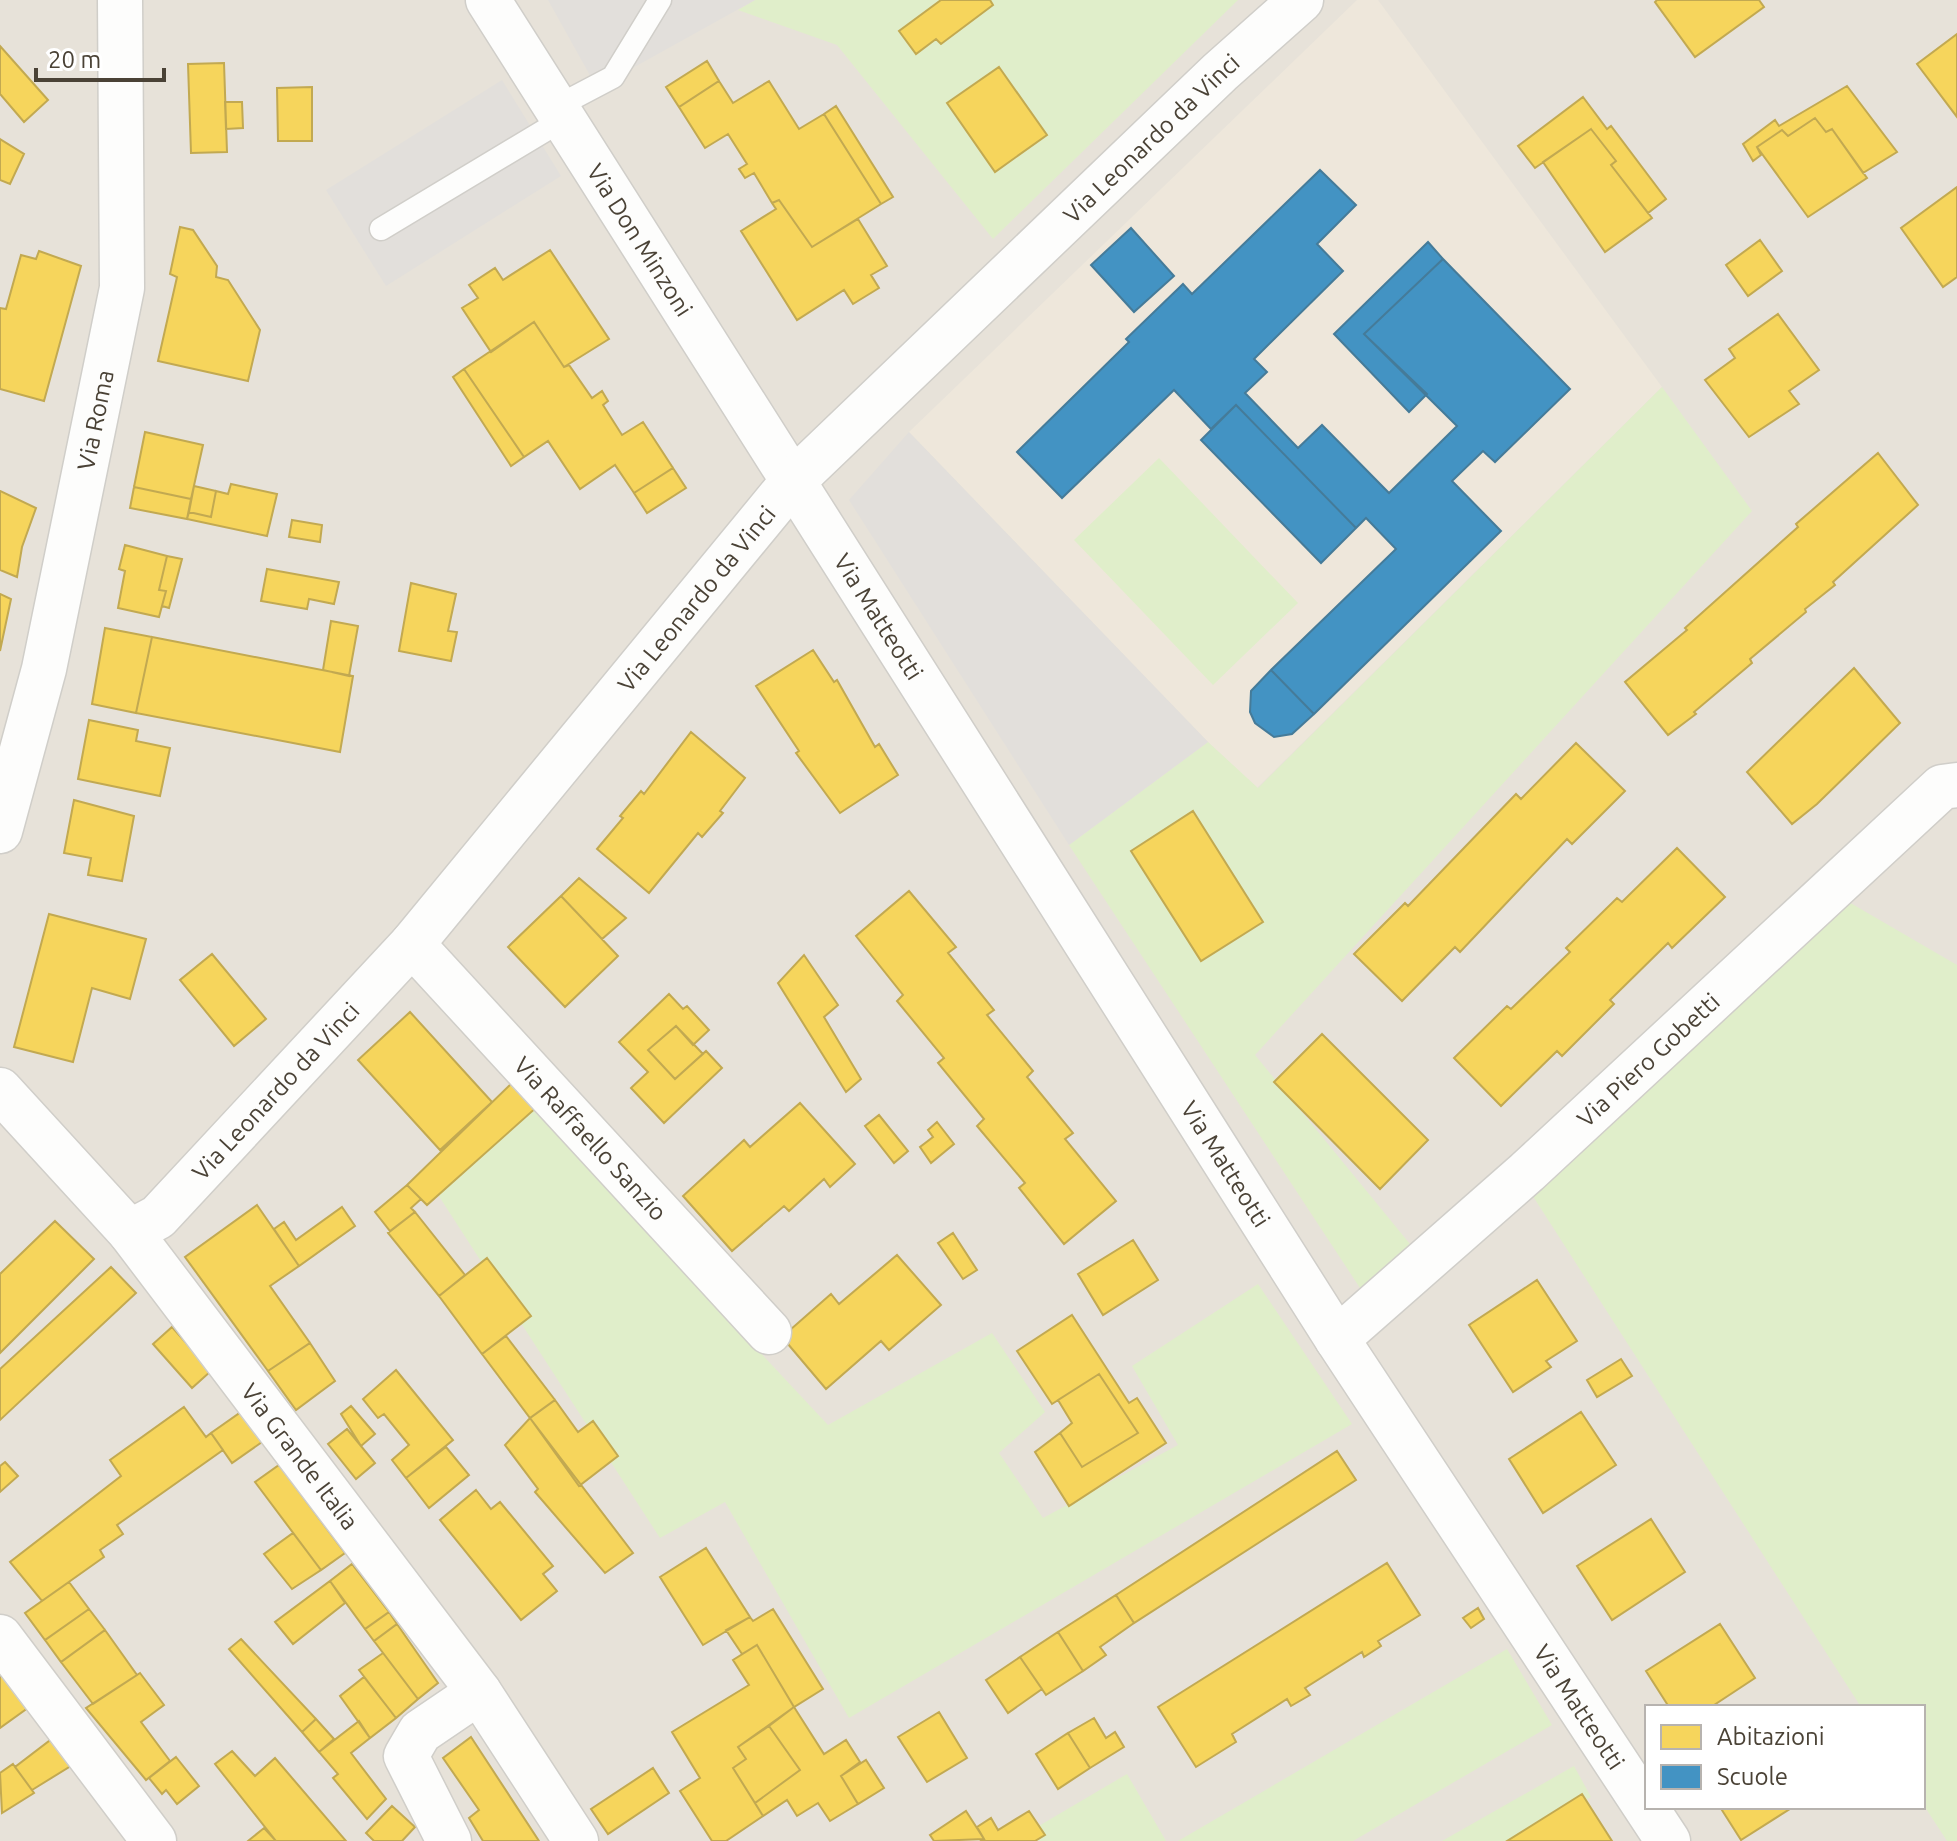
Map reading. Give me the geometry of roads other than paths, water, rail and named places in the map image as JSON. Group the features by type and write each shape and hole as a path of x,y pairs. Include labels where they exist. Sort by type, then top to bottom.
{"street":[{"name":"Via Roma","path":"0,831 44,669 122,288 120,0"},
{"name":"Via Don Minzoni","path":"488,0 793,481"},
{"name":"Via Leonardo da Vinci","path":"130,1232 158,1217 412,944 793,481 1220,72 1301,0"},
{"name":"Via Matteotti","path":"793,481 1337,1339 1645,1806"},
{"name":"Via Piero Gobetti","path":"1337,1339 1527,1172 1942,787 1957,785"},
{"name":"Via Raffaello Sanzio","path":"412,944 769,1332"},
{"name":"Via Grande Italia","path":"0,1090 130,1232 479,1692 576,1841"},
{"path":"0,1637 154,1841"},
{"path":"449,1841 406,1756 420,1732 479,1692"},
{"name":"Via Matteotti","path":"1647,1809 1668,1841"}],"lane":[{"path":"381,229 613,77 660,0"}]}
